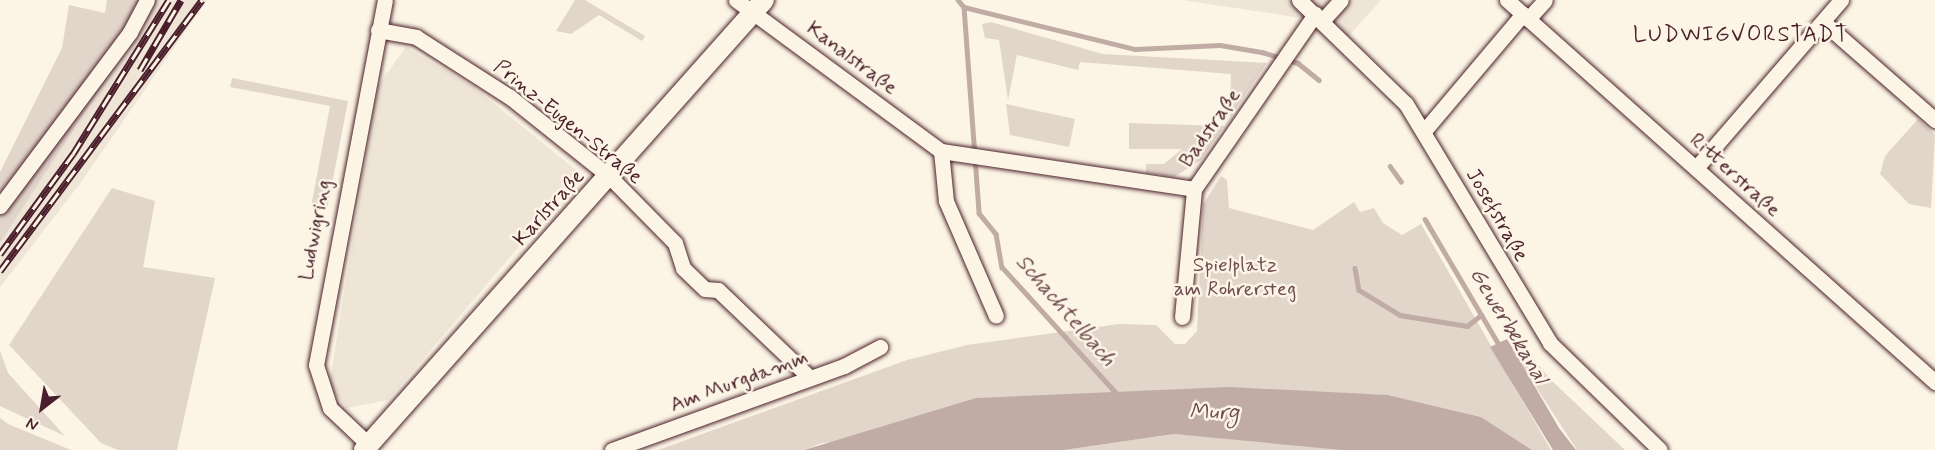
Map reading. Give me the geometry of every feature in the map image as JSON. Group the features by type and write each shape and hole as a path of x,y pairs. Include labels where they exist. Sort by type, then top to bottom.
{"street":[{"path":"0,206 130,32 147,0"},
{"name":"Ludwigring","path":"367,448 330,408 316,365 385,0"},
{"name":"Kanalstraße","path":"736,0 759,6 941,151 986,162 1194,189"},
{"name":"Josefstraße","path":"1299,0 1386,80 1424,131 1550,343 1660,450"},
{"name":"Badstraße","path":"1182,317 1194,189 1291,49 1318,17 1341,0"},
{"name":"Ritterstraße","path":"1507,0 1935,382"},
{"path":"1424,131 1526,16 1545,0"},
{"path":"1696,168 1841,0"},
{"name":"Karlstraße","path":"367,448 759,6"},
{"path":"1823,22 1935,120"},
{"name":"Prinz-Eugen-Straße","path":"378,30 416,37 472,72 609,176 675,243 683,268 705,289 718,290 808,376"},
{"path":"941,151 949,211 996,316"},
{"name":"Am Murgdamm","path":"612,450 880,347"}],"shaded area":[{"path":"158,0 207,0 79,185 0,287 0,243"},
{"path":"1182,0 1381,0 1344,41 1322,21"},
{"path":"406,47 472,86 581,174 388,400 347,408 329,387 377,87"}],"green space":[{"path":"107,0 158,0 0,243 0,172 62,48 69,5 105,13"},
{"path":"575,0 585,0 645,36 642,41 599,15 571,34 556,31"},
{"path":"991,22 1103,54 1267,63 1230,117 1231,74 1080,62 1078,70 1017,55 1008,100 999,40 985,38 982,24"},
{"path":"232,78 348,101 327,210 311,207 330,106 230,87"},
{"path":"1006,104 1075,119 1069,147 1010,135"},
{"path":"1918,119 1935,135 1931,208 1909,204 1880,174 1885,156"},
{"path":"1129,123 1224,126 1201,160 1174,177 1146,173 1146,164 1164,164 1182,149 1129,149"},
{"name":"Spielplatz am Rohrersteg","path":"1221,176 1227,180 1229,208 1313,230 1354,202 1360,212 1374,208 1383,223 1402,235 1421,224 1551,450 1532,450 1481,417 1388,395 1317,394 822,443 804,450 658,450 907,360 967,345 1119,324 1156,325 1175,344 1185,344 1197,331 1203,205"},
{"path":"112,188 155,201 143,267 215,278 177,450 118,450 101,443 9,345"},
{"path":"1519,341 1550,379 1625,450 1577,450 1510,347"},
{"path":"0,351 8,373 65,436 0,406"},
{"path":"0,418 8,424 71,450 0,450"},
{"path":"1174,434 1269,440 1342,450 1064,450"}],"water":[{"path":"1507,339 1559,428 1576,450 1553,450 1490,347"},
{"name":"Murg","path":"1229,387 1388,395 1481,417 1532,450 1342,450 1174,434 1064,450 804,450 976,398"}],"waterway":[{"name":"Gewerbekanal","path":"958,0 964,7 1135,49 1220,45 1262,52 1298,63 1319,80"},
{"name":"Schachtelbach","path":"964,7 979,213 996,234 1002,267 1118,395"},
{"name":"Gewerbekanal","path":"1390,166 1401,181"},
{"name":"Gewerbekanal","path":"1425,219 1501,348"},
{"path":"1355,268 1359,290 1400,315 1467,326 1481,315"}],"railway":[{"path":"0,254 73,154 169,0"},
{"path":"140,70 181,0"},
{"path":"0,271 202,0"}],"district":[{"name":"LUDWIGVORSTADT","path":"1741,36"}]}
